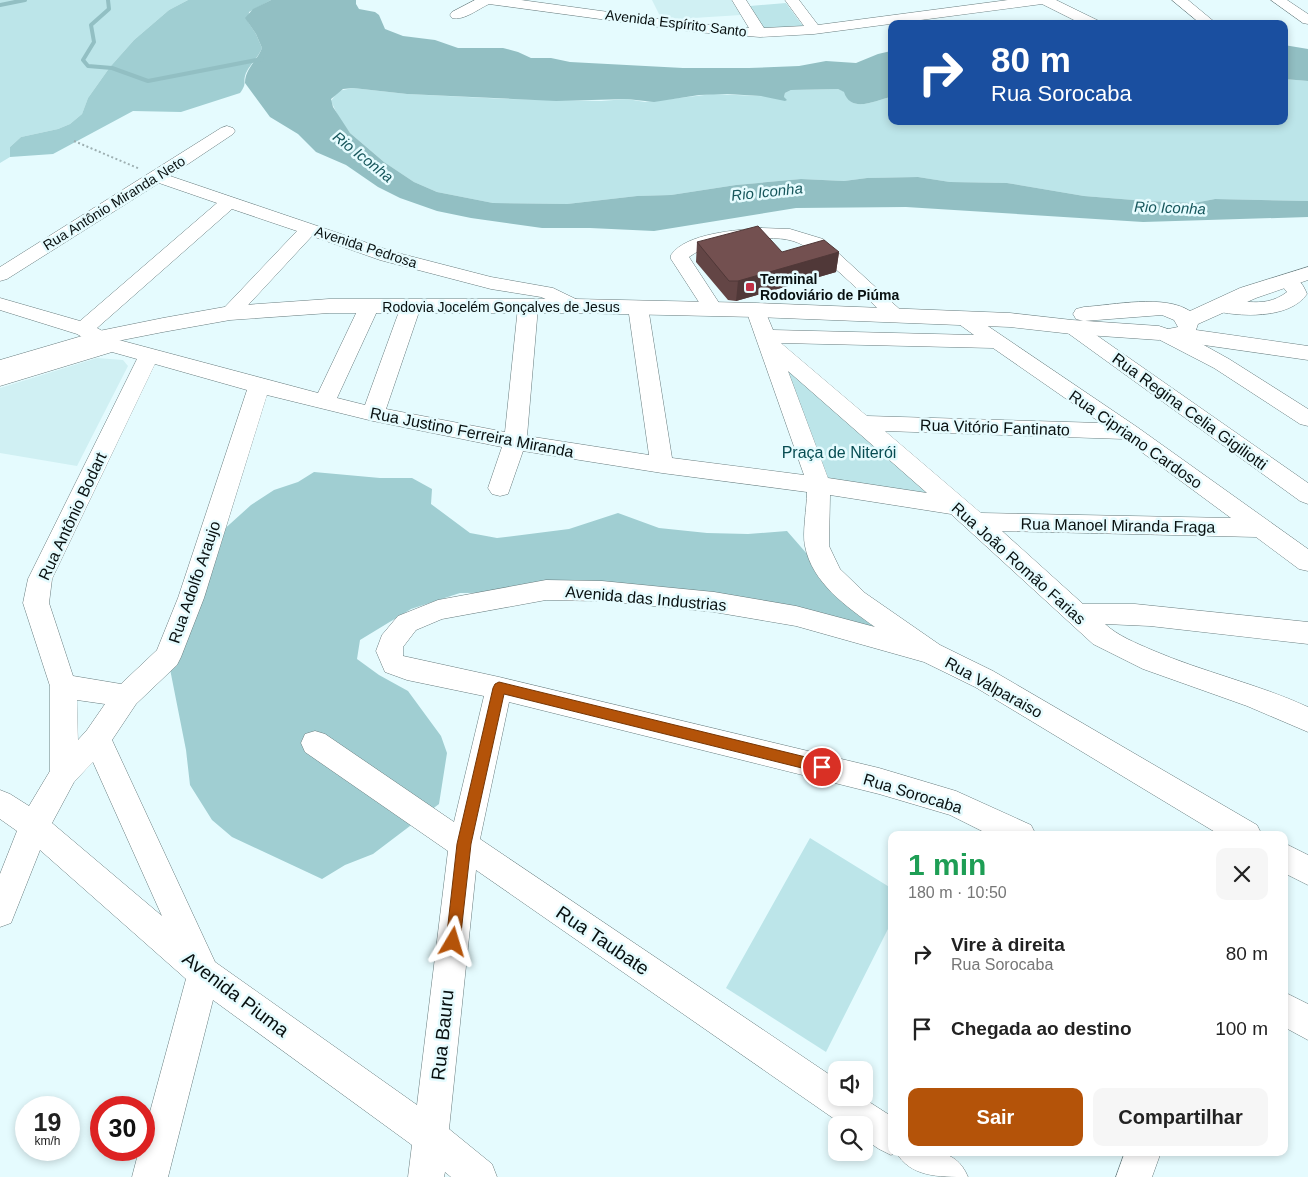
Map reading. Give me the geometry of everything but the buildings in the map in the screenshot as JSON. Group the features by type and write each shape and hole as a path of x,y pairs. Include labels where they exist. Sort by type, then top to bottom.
{"main road":[{"name":"Rodovia Jocelém Gonçalves de Jesus","path":"0,368 98,337 230,313 329,306 575,306 756,310 1010,320 1072,327 1175,329 1218,306 1248,293 1308,273"},
{"name":"Rodovia Jocelém Gonçalves de Jesus","path":"1010,320 1154,308 1248,293"},
{"path":"1175,329 1177,312 1154,308 1143,314 1144,322 1230,342 1308,353"}],"street":[{"path":"457,15 494,0"},
{"name":"Avenida Espírito Santo","path":"494,0 731,32 760,33 814,30 888,21"},
{"path":"738,0 760,33"},
{"path":"792,0 814,30"},
{"path":"913,0 934,15"},
{"name":"Avenida Espírito Santo","path":"894,20 1040,0"},
{"path":"1045,0 1086,20"},
{"path":"1179,0 1205,20"},
{"path":"1278,0 1308,20"},
{"path":"646,8 653,22"},
{"path":"1292,26 1308,25"},
{"name":"Rua Antônio Miranda Neto","path":"0,275 115,201 158,177 227,131"},
{"name":"Avenida Pedrosa","path":"158,177 387,256 491,283 546,292 575,306"},
{"path":"0,379 98,337 229,202"},
{"path":"230,313 309,229"},
{"path":"713,309 680,258 680,255 690,246 696,244 746,234 786,234 816,243 897,316"},
{"path":"1218,306 1261,309 1282,304 1297,294 1294,286 1288,281"},
{"name":"Rua Justino Ferreira Miranda","path":"0,304 149,355 259,386 373,414 515,442 662,465 819,485 958,506"},
{"path":"373,414 411,306"},
{"path":"324,402 369,307"},
{"path":"500,488 515,442 528,307"},
{"path":"638,307 662,465"},
{"path":"756,310 819,485"},
{"name":"Rua Cipriano Cardoso","path":"962,318 1129,432 1308,562"},
{"name":"Rua Regina Celia Gigiliotti","path":"1072,327 1308,495"},
{"path":"1175,329 1202,350 1308,419"},
{"path":"767,339 997,342"},
{"name":"Rua João Romão Farias","path":"767,339 976,522 1102,637 1154,664 1193,675 1255,697 1308,720"},
{"name":"Rua Antônio Bodart","path":"64,773 63,686 36,602 40,580 149,355"},
{"name":"Rua Adolfo Araujo","path":"0,912 34,826 64,773 97,739 126,696 168,657 175,644 259,386"},
{"name":"Rua Vitório Fantinato","path":"861,422 1129,432"},
{"name":"Rua Valparaiso","path":"819,485 817,546 831,576 856,600 931,653 984,679 1239,831"},
{"name":"Rua Manoel Miranda Fraga","path":"976,522 1260,528"},
{"name":"Avenida das Industrias","path":"394,664 390,658 391,642 407,623 438,610 546,590 602,590 714,602 796,616 931,653"},
{"path":"1076,615 1099,612 1158,616 1308,633"},
{"name":"Rua Sorocaba","path":"394,664 406,669 499,688 879,781 956,804 1013,831"},
{"path":"63,686 126,696"},
{"name":"Rua Bauru","path":"426,1177 464,844 499,688"},
{"path":"97,739 204,973 150,1177"},
{"name":"Rua Taubate","path":"315,742 888,1135"},
{"name":"Avenida Piuma","path":"0,803 34,826 204,973 431,1137 479,1177"},
{"path":"1288,860 1308,872"},
{"path":"1288,1010 1308,1023"},
{"path":"920,1156 950,1177"},
{"path":"1134,1177 1142,1156"}],"path":[{"path":"74,141 158,177"}],"shaded area":[{"path":"188,0 271,0 249,12 248,22 262,48 246,73 244,87 240,93 181,112 133,111 53,154 10,157 10,147 21,137 58,129 70,124 82,114 88,98 110,67 134,40 169,10"},
{"path":"652,0 731,0 741,15 662,20"},
{"path":"97,358 123,360 128,366 77,466 0,453 0,388"},
{"path":"314,472 380,478 412,478 432,489 431,504 470,533 497,538 569,529 618,513 659,528 707,533 748,534 787,531 835,586 891,626 843,629 587,592 460,593 411,609 360,640 357,659 379,675 408,691 441,736 447,753 439,804 373,854 345,865 322,879 232,837 212,820 190,785 186,750 170,669 220,533 251,505 274,490 298,482"}],"green space":[{"path":"0,0 188,0 169,10 134,40 110,67 88,98 82,114 70,124 58,129 21,137 10,147 10,157 0,163"},
{"path":"786,3 805,29 765,30 750,6"},
{"path":"1288,79 1308,81 1308,201 1215,199 1194,203 1146,201 1084,196 1007,183 950,182 918,177 867,178 844,181 801,179 736,185 671,195 637,196 567,204 493,203 437,192 414,182 384,162 350,133 339,118 331,101 338,91 353,88 407,94 507,99 601,101 627,99 645,102 713,94 784,97 785,93 791,90 838,89 845,92 848,99 853,102 858,104 871,103 888,98 888,125 1288,125"},
{"name":"Praça de Niterói","path":"760,338 954,505 814,482"},
{"path":"810,838 888,886 888,929 826,1052 726,988"}],"water":[{"name":"Rio Iconha","path":"271,0 356,0 359,9 375,12 379,15 385,29 403,36 435,40 458,48 503,48 531,58 551,58 570,62 683,68 749,68 799,66 826,61 856,63 888,52 888,98 864,104 852,102 847,99 844,92 838,89 791,90 785,93 784,97 787,100 785,101 761,96 727,94 699,95 654,102 627,99 556,101 407,94 353,88 343,89 331,99 333,107 350,133 384,162 414,182 437,192 493,203 567,204 637,196 671,195 736,185 801,179 844,181 867,178 918,177 950,182 1007,183 1084,196 1146,201 1194,203 1215,199 1308,201 1308,217 1143,222 906,207 796,208 654,231 542,228 471,218 437,211 400,198 378,187 346,165 316,152 298,134 270,117 245,83 247,73 262,48 256,34 245,18 253,9"},
{"path":"1288,46 1308,49 1308,81 1288,79"}],"waterway":[{"path":"0,5 25,0"},
{"path":"108,0 109,9 91,25 94,42 83,60 88,66 112,68 148,81 262,59"}],"place":[{"name":"Terminal Rodoviário de Piúma","path":"750,287"}],"route":[{"path":"453,942 464,844 499,688 822,767"}]}
